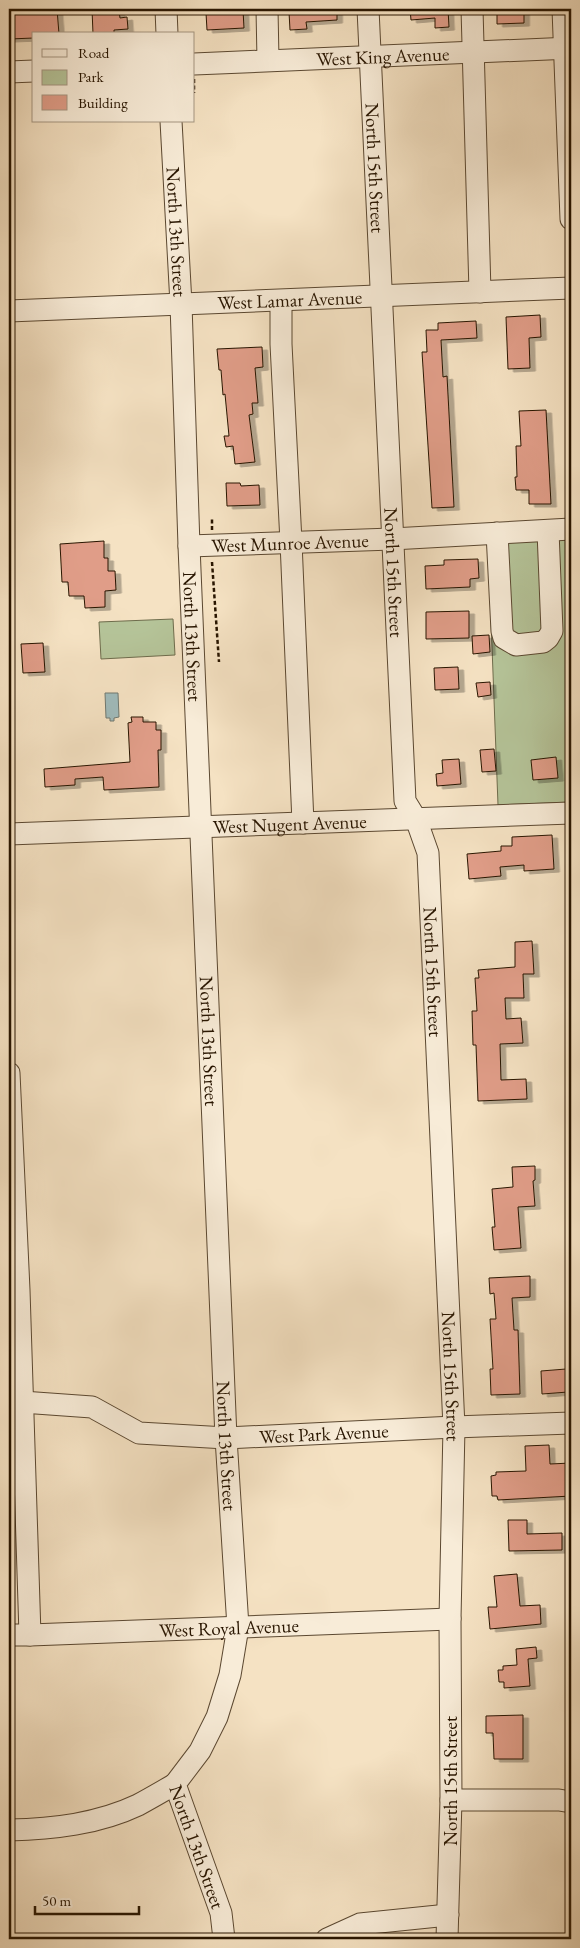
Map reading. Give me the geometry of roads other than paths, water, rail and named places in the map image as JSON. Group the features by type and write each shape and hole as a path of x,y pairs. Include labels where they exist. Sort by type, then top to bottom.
{"street":[{"path":"166,9 167,32"},
{"path":"267,9 268,60"},
{"name":"North 15th Street","path":"368,9 405,801 416,820 428,853 454,1427 447,1939"},
{"path":"472,9 480,292"},
{"path":"563,9 568,48 571,219"},
{"name":"West King Avenue","path":"195,64 568,48"},
{"path":"9,72 32,71"},
{"name":"North 13th Street","path":"171,122 181,304 188,546 226,1438 238,1627 230,1675 217,1718 200,1751 176,1784 220,1913 224,1939"},
{"name":"West Lamar Avenue","path":"9,311 571,288"},
{"path":"281,300 281,344 303,823"},
{"name":"West Munroe Avenue","path":"188,546 571,529"},
{"path":"497,533 502,631 504,638 516,645 543,642 548,638 552,630 548,531"},
{"name":"West Nugent Avenue","path":"9,834 571,813"},
{"path":"9,1073 14,1290 22,1402 19,1635"},
{"name":"West Park Avenue","path":"22,1402 92,1406 138,1434 226,1438 571,1423"},
{"name":"West Royal Avenue","path":"19,1635 450,1619"},
{"path":"9,1830 48,1829 97,1819 137,1805 176,1784"},
{"path":"450,1800 559,1800 571,1802"},
{"path":"327,1939 360,1924 448,1915"}],"water":[{"path":"105,693 118,693 119,717 114,718 114,721 106,718"}]}
